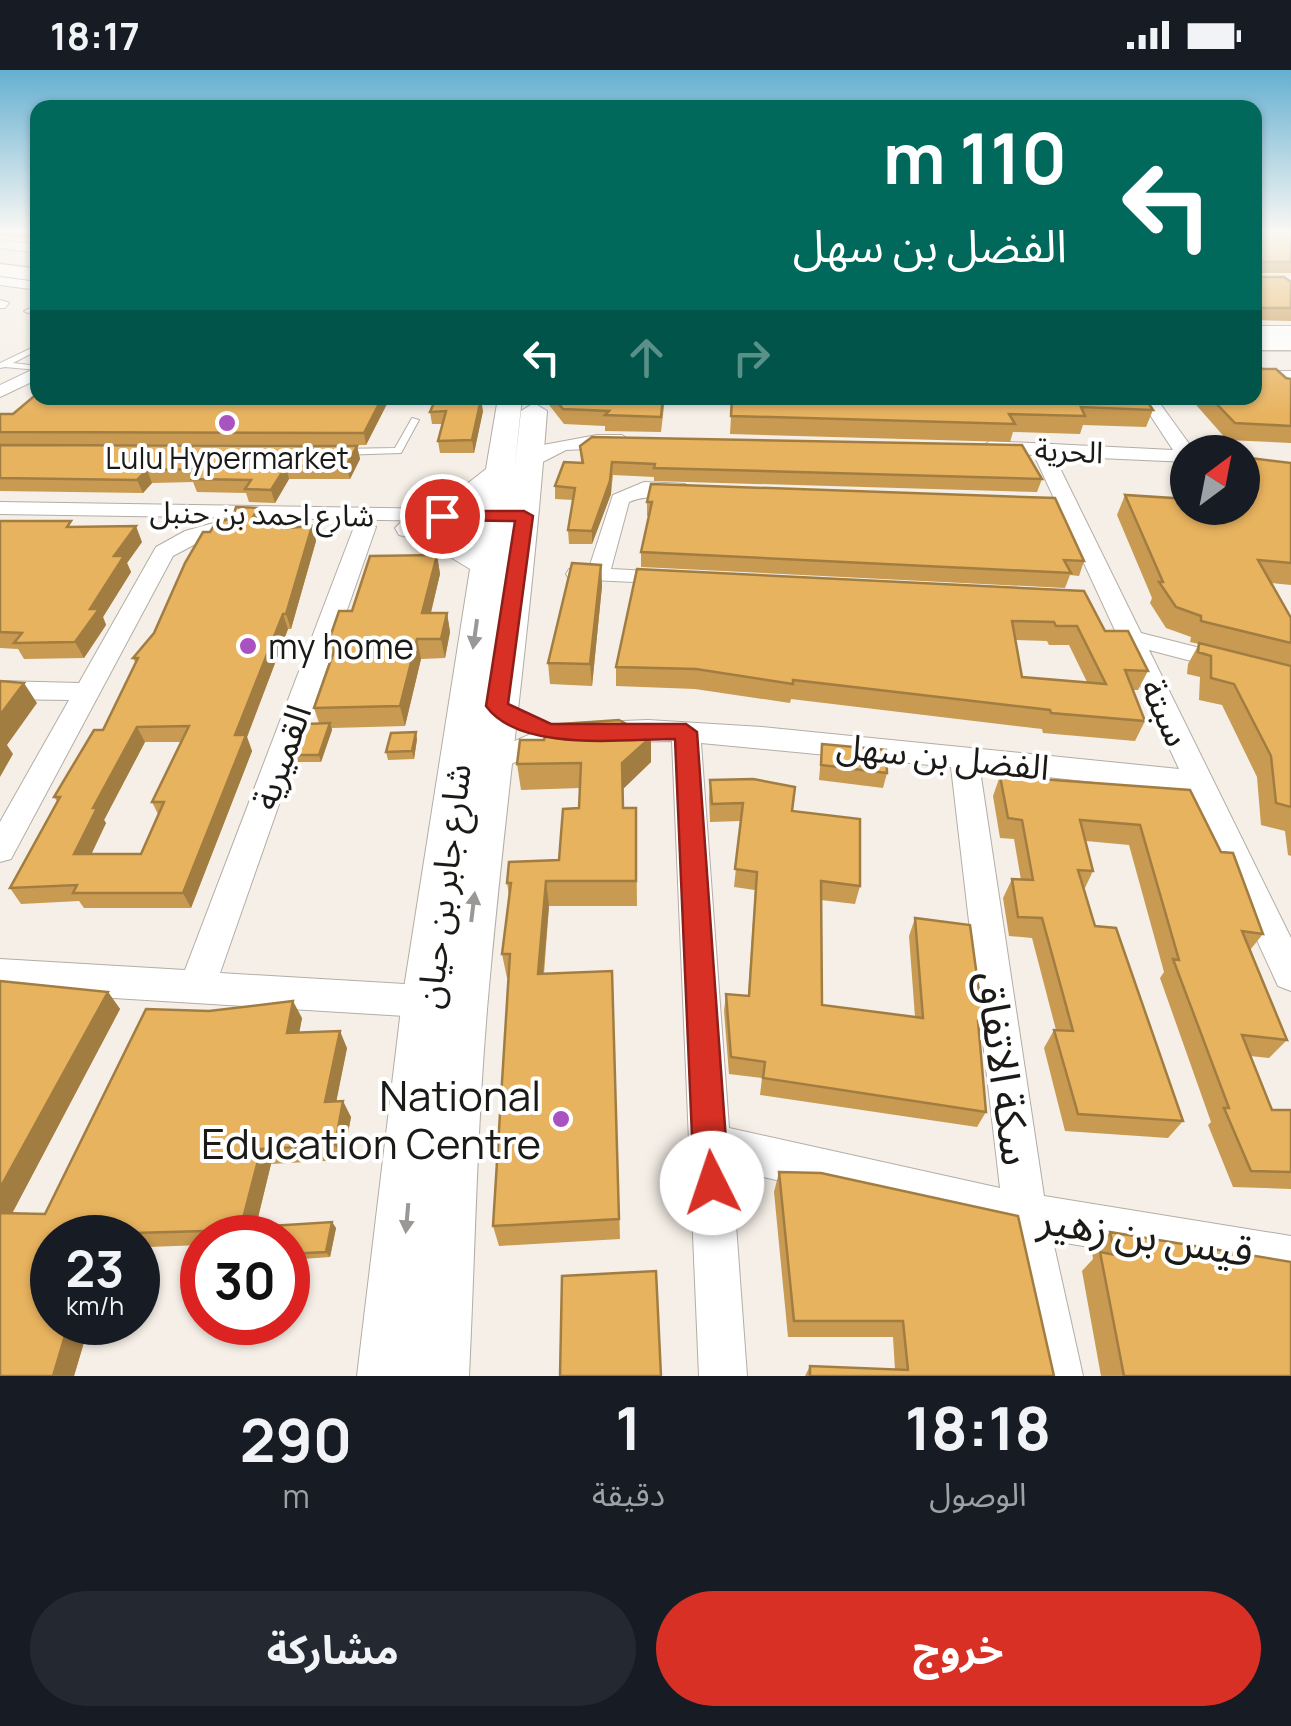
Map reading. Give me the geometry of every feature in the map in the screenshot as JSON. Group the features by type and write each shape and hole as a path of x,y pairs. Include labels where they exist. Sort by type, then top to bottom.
{"main road":[{"path":"1262,343 1291,344"},
{"path":"1262,362 1291,362"}],"street":[{"path":"1262,331 1291,331"},
{"path":"0,392 30,375"},
{"path":"1262,376 1291,376"},
{"name":"شارع جابر بن حيان","path":"434,1376 444,1002 497,706 508,522 500,472 509,405"},
{"name":"الحرية","path":"1153,405 1173,435"},
{"path":"534,409 555,434 592,440 648,441"},
{"name":"شارع جابر بن حيان","path":"392,1376 444,1002 485,564 508,522 529,463 534,409"},
{"path":"529,463 555,446 592,440"},
{"name":"الحرية","path":"966,447 1170,455"},
{"name":"سبتة","path":"1040,448 1056,502 1103,600 1131,638 1199,782 1277,918 1291,975"},
{"path":"412,522 460,504 500,472"},
{"path":"698,580 588,575 620,498 644,488 705,490"},
{"name":"شارع احمد بن حنبل","path":"0,508 508,522"},
{"name":"شارع احمد بن حنبل","path":"0,521 365,527 412,522"},
{"path":"412,522 485,564"},
{"path":"0,850 164,552 164,536 147,525"},
{"path":"164,552 193,536 228,525"},
{"name":"القميرية","path":"197,987 365,527"},
{"path":"1131,638 1291,680"},
{"path":"0,690 89,692"},
{"name":"الفضل بن سهل","path":"497,706 528,726 572,733 686,732 1199,782"},
{"path":"686,732 723,1376"},
{"name":"الفضل بن سهل","path":"489,764 514,749 572,733"},
{"name":"سكة الاتفاق","path":"964,758 1025,1215 1059,1376"},
{"path":"0,975 444,1002"},
{"name":"قيس بن زهير","path":"709,1144 1025,1215 1291,1258"}],"lane":[{"path":"2,364 30,351"},
{"path":"2,364 30,369"},
{"path":"332,452 398,450 415,420"}],"building":[{"path":"1262,293 1291,293 1291,308 1262,308"},
{"path":"1262,369 1276,369 1291,379 1291,426 1235,423 1218,405 1262,405"},
{"path":"30,400 30,405 378,405 364,433 0,432 0,414 13,414"},
{"path":"433,405 480,405 472,440 438,441 446,411 430,412"},
{"path":"560,405 662,405 661,417 563,409"},
{"path":"732,405 1150,405 1153,410 1081,407 1085,416 1009,414 1015,424 731,416"},
{"path":"592,437 1022,445 1042,479 654,468 655,464 612,462 610,481 592,531 568,530 575,488 555,486 564,462 583,463 580,446"},
{"path":"0,445 357,446 346,466 286,466 271,490 245,489 251,480 192,479 199,469 147,470 137,480 0,478"},
{"path":"1260,459 1291,463 1291,563 1258,560 1291,618 1291,643 1201,621 1201,616 1176,607 1159,582 1163,582 1125,495 1170,498 1170,525 1260,525"},
{"path":"651,484 1055,498 1084,561 1064,560 1071,573 641,552 652,502 647,502"},
{"path":"236,507 259,508 253,517 291,520 287,528 312,526 286,614 235,735 246,735 183,893 73,893 77,885 10,888 60,797 54,797 94,730 103,730 138,658 133,658 154,633 203,532 210,532 215,524 233,517","holes":["189,726 152,802 164,802 141,854 74,854 97,808 93,808 137,727"]},
{"path":"0,521 71,521 67,527 136,526 114,556 124,556 90,609 99,609 75,642 14,643 22,633 0,632"},
{"path":"437,555 422,613 447,613 441,639 417,639 400,706 314,708 338,640 329,640 339,611 352,611 370,556"},
{"path":"572,563 601,565 590,664 548,663"},
{"path":"637,569 1084,591 1105,631 1128,631 1148,671 1125,670 1145,721 793,680 793,684 696,669 616,667","holes":["1012,621 1054,622 1056,626 1077,626 1106,684 1022,677"]},
{"path":"1199,643 1291,666 1291,807 1276,803 1271,756 1234,684 1211,678 1211,656 1198,652"},
{"path":"0,681 24,683 0,715"},
{"path":"619,720 651,737 622,763 623,808 636,808 636,881 546,881 538,974 612,971 619,1219 493,1226 510,954 502,954 511,883 507,883 509,862 559,860 563,809 579,808 581,763 517,764 520,740 544,740 548,725"},
{"path":"330,723 319,755 295,755 306,724"},
{"path":"416,732 412,751 386,752 391,733"},
{"path":"822,744 886,750 887,773 821,765"},
{"path":"1000,776 1190,790 1221,852 1233,853 1263,934 1242,931 1287,1040 1242,1035 1272,1110 1291,1110 1291,1172 1251,1171 1224,1108 1229,1108 1173,959 1179,960 1140,825 1080,820 1093,871 1078,870 1095,926 1116,928 1183,1121 1078,1114 1054,1030 1073,1031 1042,918 1018,917 1012,879 1033,880 1022,820 1008,818"},
{"path":"753,779 795,787 792,811 860,819 860,886 821,881 822,1005 923,1018 915,918 970,925 983,1021 978,1021 986,1112 763,1078 765,1062 731,1057 726,994 749,996 757,872 735,869 743,803 712,804 710,780"},
{"path":"0,981 108,992 0,1188"},
{"path":"293,1001 287,1033 340,1031 325,1102 343,1101 335,1145 261,1149 244,1215 180,1215 180,1232 160,1232 160,1215 30,1215 30,1345 62,1345 53,1376 0,1376 0,1213 45,1214 146,1009 209,1011"},
{"path":"779,1172 821,1173 1018,1216 1054,1376 810,1376 810,1366 908,1370 903,1321 794,1321"},
{"path":"332,1222 326,1252 310,1253 310,1223"},
{"path":"1110,1232 1291,1262 1291,1376 1124,1376 1100,1252 1115,1255"},
{"path":"656,1271 661,1376 560,1376 562,1276"}],"place":[{"name":"Lulu Hypermarket","path":"227,423"},
{"name":"my home","path":"248,646"},
{"name":"National Education Centre","path":"561,1119"}],"route":[{"path":"442,516 524,516 497,706 528,726 549,732 686,732 712,1183"}]}
